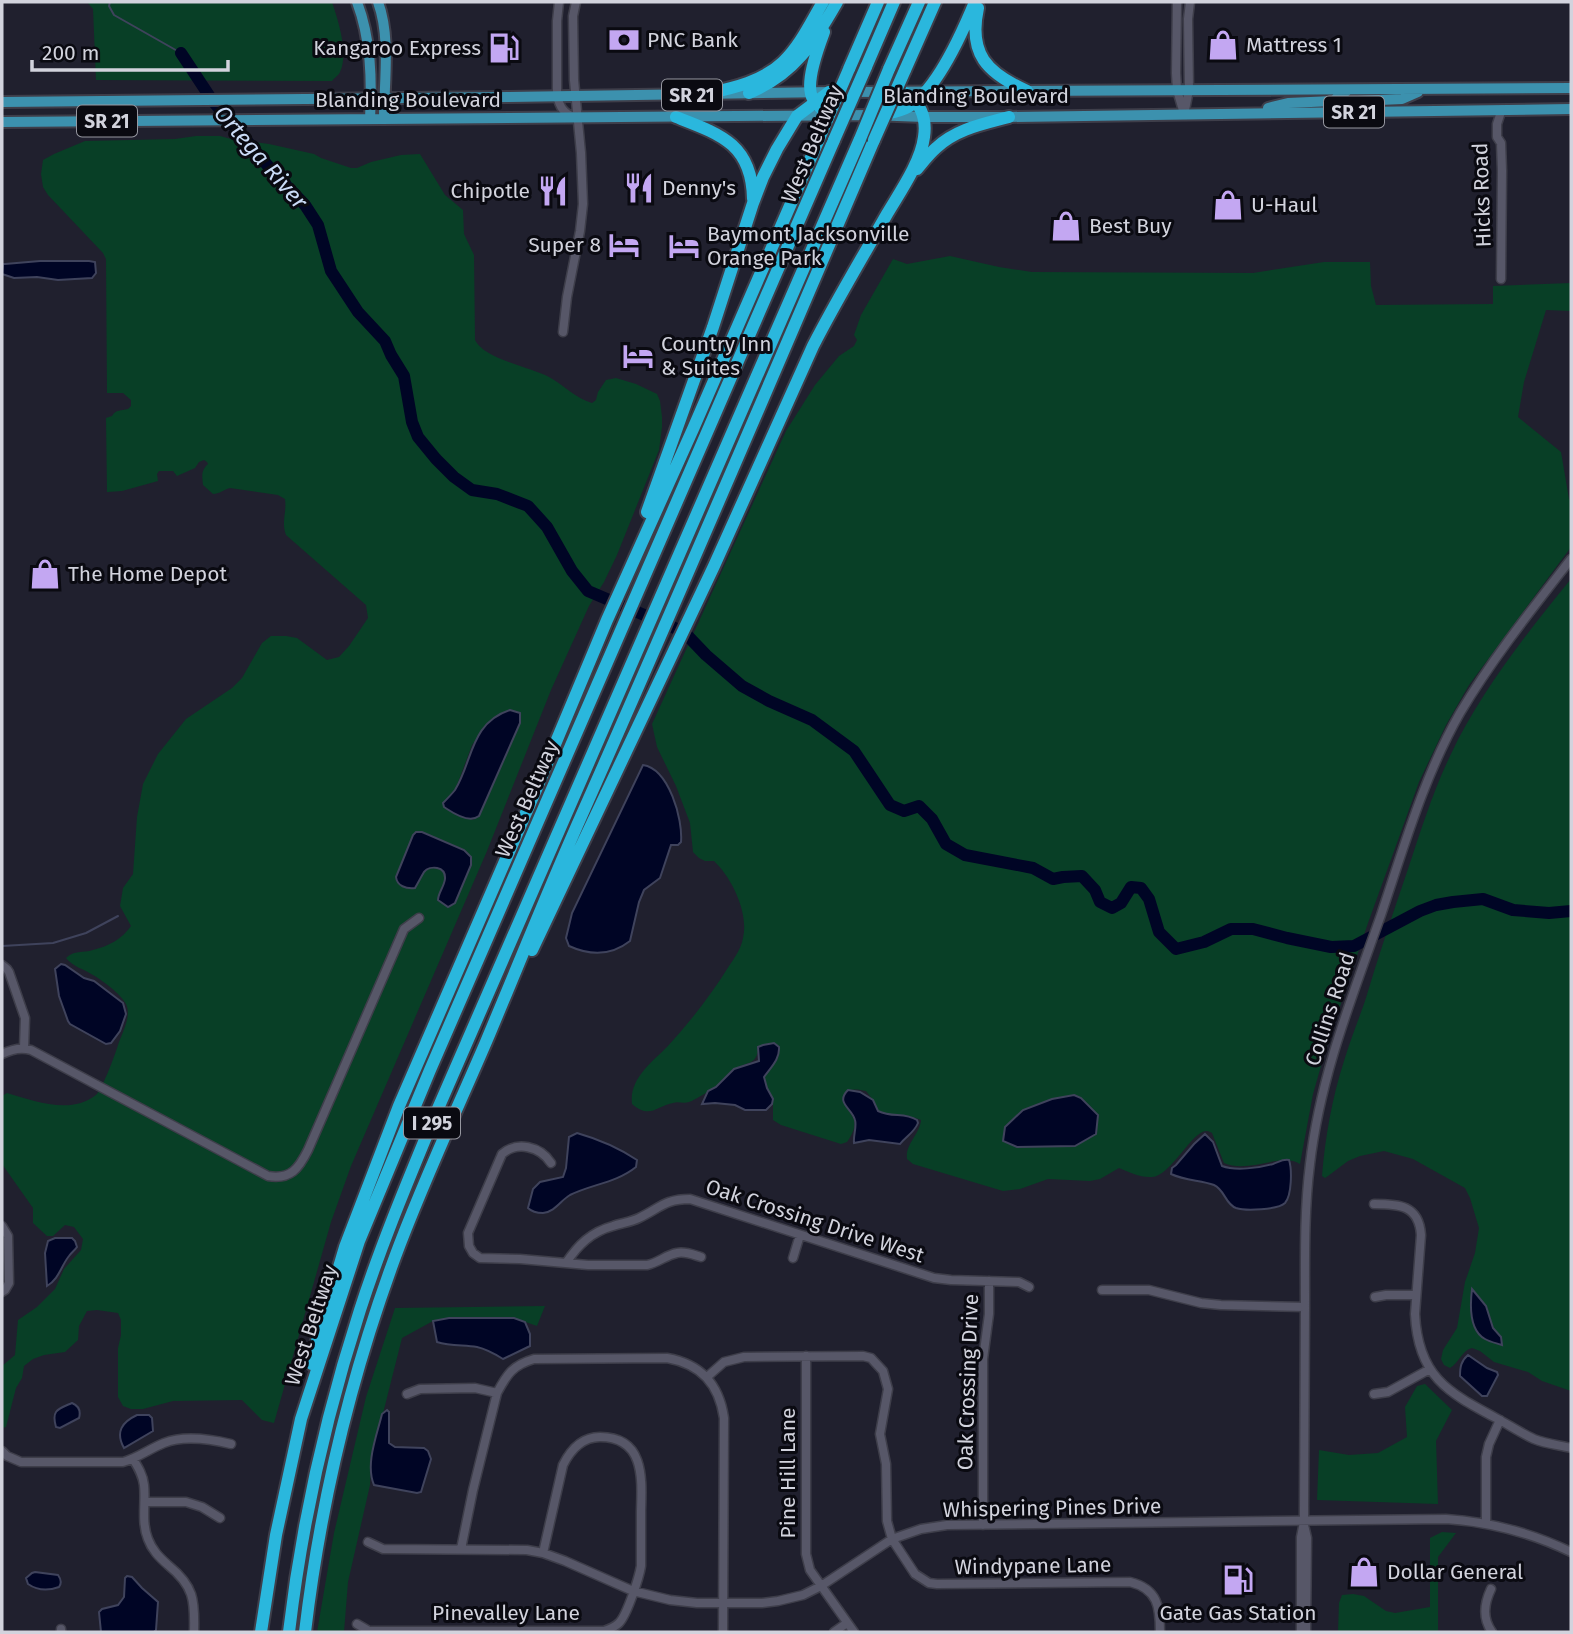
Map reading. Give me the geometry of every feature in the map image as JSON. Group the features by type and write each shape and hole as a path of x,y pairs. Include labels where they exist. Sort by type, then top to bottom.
{"highway":[{"path":"706,94 757,79 782,63 823,2"},
{"path":"830,115 813,97 810,82 816,56 837,2"},
{"path":"301,1419 315,1348 345,1247 378,1158 607,620 878,2"},
{"name":"West Beltway","path":"261,1632 276,1535 301,1419 374,1203 894,2"},
{"name":"West Beltway","path":"289,1632 299,1558 318,1460 345,1359 384,1242 433,1120 919,2"},
{"path":"304,1632 319,1533 348,1409 393,1262 413,1210 548,891 935,2"},
{"path":"977,2 976,35 981,56 996,75 1027,91"},
{"path":"871,115 903,109 926,92 946,61 977,2"},
{"path":"749,93 777,80 788,71 830,16"},
{"path":"621,588 769,163 797,116 813,97 830,92"},
{"path":"486,1041 714,566 813,346 907,179 924,138 924,117 916,102 903,92"},
{"path":"676,117 716,133 734,147 748,169 753,203"},
{"path":"907,179 947,139 967,128 1009,117"}],"main road":[{"path":"357,2 368,41 370,119"},
{"path":"378,2 384,25 384,119"},
{"name":"Blanding Boulevard","path":"830,92 1571,88"},
{"path":"1346,112 1351,104 1357,101 1402,99 1424,89"},
{"path":"1255,112 1288,103 1333,101 1348,90"},
{"name":"Blanding Boulevard","path":"2,102 749,93 813,97"},
{"name":"Blanding Boulevard","path":"2,122 830,115 1009,117 1571,109"}],"street":[{"path":"1177,2 1177,90 1184,114"},
{"path":"1184,114 1189,90 1190,2"},
{"path":"563,332 583,204 575,96 575,6 559,4 557,96 560,108 576,118"},
{"name":"Hicks Road","path":"1501,279 1502,143 1497,137 1497,124 1502,109"},
{"name":"Collins Road","path":"1303,1632 1301,1536 1304,1522 1305,1227 1309,1167 1316,1121 1331,1061 1426,783 1454,724 1474,691 1571,559"},
{"path":"2,1054 24,1048 47,1057 268,1176 277,1178 288,1175 299,1168 308,1150 404,929 419,918"},
{"path":"2,965 9,972 23,1010 24,1048"},
{"path":"551,1163 546,1155 525,1146 508,1148 502,1154 468,1233 469,1246 473,1253 487,1259 588,1265 647,1265 684,1252 701,1257"},
{"name":"Oak Crossing Drive West","path":"566,1263 578,1245 591,1236 637,1219 663,1203 690,1199 934,1278 1018,1282 1029,1287"},
{"path":"1374,1204 1396,1204 1405,1207 1418,1219 1421,1235 1416,1328 1422,1354 1441,1383 1460,1399 1536,1439 1571,1448"},
{"path":"2,1226 8,1240 9,1283 2,1292"},
{"path":"793,1258 800,1235"},
{"name":"Oak Crossing Drive","path":"983,1525 983,1359 989,1314 989,1281"},
{"path":"1102,1290 1149,1290 1201,1303 1221,1305 1305,1307"},
{"path":"1375,1297 1416,1295"},
{"name":"Pine Hill Lane","path":"806,1356 807,1563 854,1632"},
{"path":"707,1377 724,1362 735,1358 871,1358 883,1371 888,1389 880,1434 886,1464 887,1521 892,1539"},
{"path":"461,1549 498,1393 504,1379 514,1368 534,1359 680,1360 707,1377 722,1403 723,1632"},
{"path":"1374,1394 1388,1392 1430,1369"},
{"path":"407,1394 419,1389 475,1388 498,1393"},
{"path":"1486,1524 1486,1457 1500,1420"},
{"name":"Pinevalley Lane","path":"357,1625 369,1631 604,1631 612,1628 625,1615 641,1566 642,1475 636,1455 629,1447 620,1441 598,1437 588,1439 570,1452 563,1465 543,1553"},
{"path":"2,1451 22,1462 123,1462 161,1444 181,1439 207,1439 231,1444"},
{"path":"134,1459 142,1477 144,1527 149,1543 159,1558 180,1574 191,1591 195,1610 194,1632"},
{"path":"145,1502 194,1504 220,1518"},
{"name":"Whispering Pines Drive","path":"368,1542 383,1549 515,1549 543,1553 633,1591 697,1603 762,1603 803,1595 892,1539 934,1527 1446,1520 1486,1524 1525,1534 1571,1552"},
{"name":"Windypane Lane","path":"892,1539 915,1574 929,1583 1140,1584 1148,1590 1159,1606 1160,1632"},
{"path":"1491,1589 1485,1602 1485,1615 1492,1632"},
{"path":"834,1632 847,1623"}],"green space":[{"path":"87,2 332,2 342,37 342,64 332,81 96,80 93,9"},
{"path":"220,136 269,144 314,154 351,168 401,155 420,154 445,195 463,210 464,234 474,255 475,340 480,347 497,357 549,377 592,403 606,380 616,378 657,394 662,417 659,450 617,555 589,606 551,690 487,851 351,1166 331,1222 274,1423 262,1420 242,1400 173,1401 143,1409 123,1406 118,1397 121,1320 118,1313 97,1310 87,1311 79,1326 78,1340 65,1352 44,1355 24,1366 6,1427 2,1428 2,1366 15,1355 18,1320 37,1307 55,1289 64,1269 81,1250 83,1239 74,1227 65,1225 53,1236 47,1236 33,1223 33,1208 2,1164 2,1096 7,1093 52,1104 75,1104 96,1095 105,1080 126,1024 128,1009 124,1000 111,988 66,958 110,944 124,935 131,926 120,906 123,888 133,874 137,817 143,784 158,754 186,719 232,688 242,678 262,643 271,636 297,638 327,660 339,657 368,618 366,605 286,535 285,499 278,495 230,488 213,494 203,485 203,471 208,464 204,460 195,468 177,476 173,471 159,471 158,481 122,491 107,492 106,418 117,411 128,409 131,400 123,393 107,393 106,259 48,195 43,187 41,174 43,160 85,141","holes":["521,718 479,816 473,820 443,803 456,788 472,745 490,721"]},
{"path":"950,256 1032,272 1253,273 1324,262 1370,262 1371,286 1376,305 1493,304 1493,286 1571,283 1571,311 1546,310 1524,382 1518,417 1561,452 1571,501 1571,547 1469,685 1446,725 1419,782 1327,1045 1313,1094 1300,1164 1284,1160 1244,1166 1224,1163 1212,1133 1207,1131 1195,1137 1159,1175 1139,1176 1119,1168 1100,1179 1090,1181 1048,1179 1020,1189 1003,1191 913,1164 907,1159 907,1154 921,1120 878,1111 866,1091 854,1090 844,1094 854,1126 847,1142 841,1144 773,1120 773,1099 764,1076 777,1060 779,1047 759,1047 753,1061 728,1073 717,1086 689,1102 675,1102 652,1111 643,1111 632,1104 632,1095 638,1079 684,1028 715,987 739,949 744,928 738,896 721,868 714,861 705,861 693,852 690,823 657,747 652,724 786,431 815,385 839,356 854,346 857,340 854,335 861,315 893,259 907,264"},
{"path":"1571,579 1571,1391 1542,1381 1528,1372 1494,1362 1472,1348 1450,1368 1444,1365 1441,1359 1443,1350 1457,1328 1479,1228 1465,1188 1413,1159 1384,1151 1360,1156 1348,1161 1325,1178 1322,1176 1330,1118 1340,1075 1439,782 1462,731 1490,686"},
{"path":"545,1306 537,1326 514,1318 449,1318 433,1321 402,1338 371,1461 370,1485 348,1582 344,1632 317,1632 334,1533 366,1397 395,1308"},
{"path":"1425,1384 1452,1410 1436,1441 1438,1504 1317,1500 1319,1450 1349,1455 1378,1453 1407,1437 1405,1407 1417,1386"},
{"path":"1442,1532 1456,1533 1438,1557 1438,1632 1338,1632 1339,1603 1342,1595 1364,1596 1386,1611 1395,1613 1430,1607 1430,1538"}],"water":[{"path":"40,261 95,262 96,273 92,278 58,280 14,278 2,274 3,264"},
{"path":"510,710 520,713 520,723 479,816 467,818 455,814 444,807 443,803 461,779 474,744 487,724"},
{"path":"643,765 660,775 667,785 680,821 681,842 671,845 660,878 644,890 630,941 616,950 601,953 569,946 566,938 572,913"},
{"path":"416,832 422,832 464,850 471,857 471,865 455,903 448,907 438,900 445,879 440,869 424,872 415,888 398,883 396,877"},
{"path":"61,964 94,981 123,1003 126,1014 120,1031 111,1043 106,1044 68,1021 59,996 55,969"},
{"path":"774,1043 779,1047 778,1055 764,1077 773,1099 766,1110 745,1110 735,1105 715,1103 702,1104 708,1091 716,1087 734,1069 759,1061 758,1047"},
{"path":"848,1090 860,1092 873,1100 878,1111 908,1116 918,1123 900,1144 869,1140 854,1143 855,1120 843,1098"},
{"path":"1074,1095 1081,1098 1098,1115 1096,1134 1075,1146 1017,1147 1003,1141 1005,1127 1023,1110 1052,1099"},
{"path":"577,1133 608,1144 637,1160 636,1167 620,1177 570,1195 547,1212 531,1210 528,1208 533,1189 540,1182 563,1177 569,1137"},
{"path":"1205,1134 1213,1142 1222,1166 1247,1168 1289,1160 1291,1182 1285,1203 1261,1209 1236,1208 1214,1185 1171,1174 1172,1168"},
{"path":"55,1238 72,1238 77,1247 47,1286 45,1253 48,1241"},
{"path":"1472,1289 1486,1306 1493,1328 1501,1337 1502,1345 1485,1339 1476,1330 1471,1309"},
{"path":"449,1318 514,1318 525,1322 530,1334 530,1346 503,1359 477,1347 437,1342 433,1321"},
{"path":"1468,1355 1497,1372 1487,1396 1482,1396 1460,1376 1461,1364"},
{"path":"72,1403 79,1409 79,1418 60,1428 56,1427 54,1417 57,1411"},
{"path":"387,1410 389,1443 395,1447 424,1448 428,1451 431,1459 421,1492 374,1485 371,1468 373,1450 382,1414"},
{"path":"137,1415 149,1415 152,1418 153,1431 124,1448 120,1432 127,1421"},
{"path":"35,1572 58,1575 60,1586 47,1590 28,1584 26,1578"},
{"path":"127,1576 132,1577 158,1602 154,1632 101,1632 99,1612 118,1605 124,1597"}],"waterway":[{"name":"Ortega River","path":"110,2 109,6 114,15 181,53"},
{"name":"Ortega River","path":"181,53 212,100 305,205 318,225 331,271 358,312 385,341 404,376 412,422 418,437 436,459 472,490 497,494 528,506 547,527 572,571 588,591 684,632 742,686 812,720 854,751 890,805 904,811 919,806 932,819 946,844 965,855 1033,868 1053,879 1082,876 1095,890 1100,902 1112,908 1121,903 1131,887 1141,888 1149,899 1159,932 1176,949 1204,942 1231,929 1253,929 1331,947 1354,946 1436,905 1483,899 1513,910 1549,913 1571,911"},
{"path":"2,946 53,943 86,933 118,916"}],"place":[{"name":"PNC Bank","path":"624,40"},
{"name":"Mattress 1","path":"1223,45"},
{"name":"Kangaroo Express","path":"504,48"},
{"name":"Denny's","path":"639,188"},
{"name":"Chipotle","path":"553,191"},
{"name":"U-Haul","path":"1228,205"},
{"name":"Best Buy","path":"1066,226"},
{"name":"Super 8","path":"624,245"},
{"name":"Baymont Jacksonville Orange Park","path":"684,246"},
{"name":"Country Inn & Suites","path":"638,356"},
{"name":"The Home Depot","path":"45,574"},
{"name":"Dollar General","path":"1364,1572"},
{"name":"Gate Gas Station","path":"1238,1580"}]}
